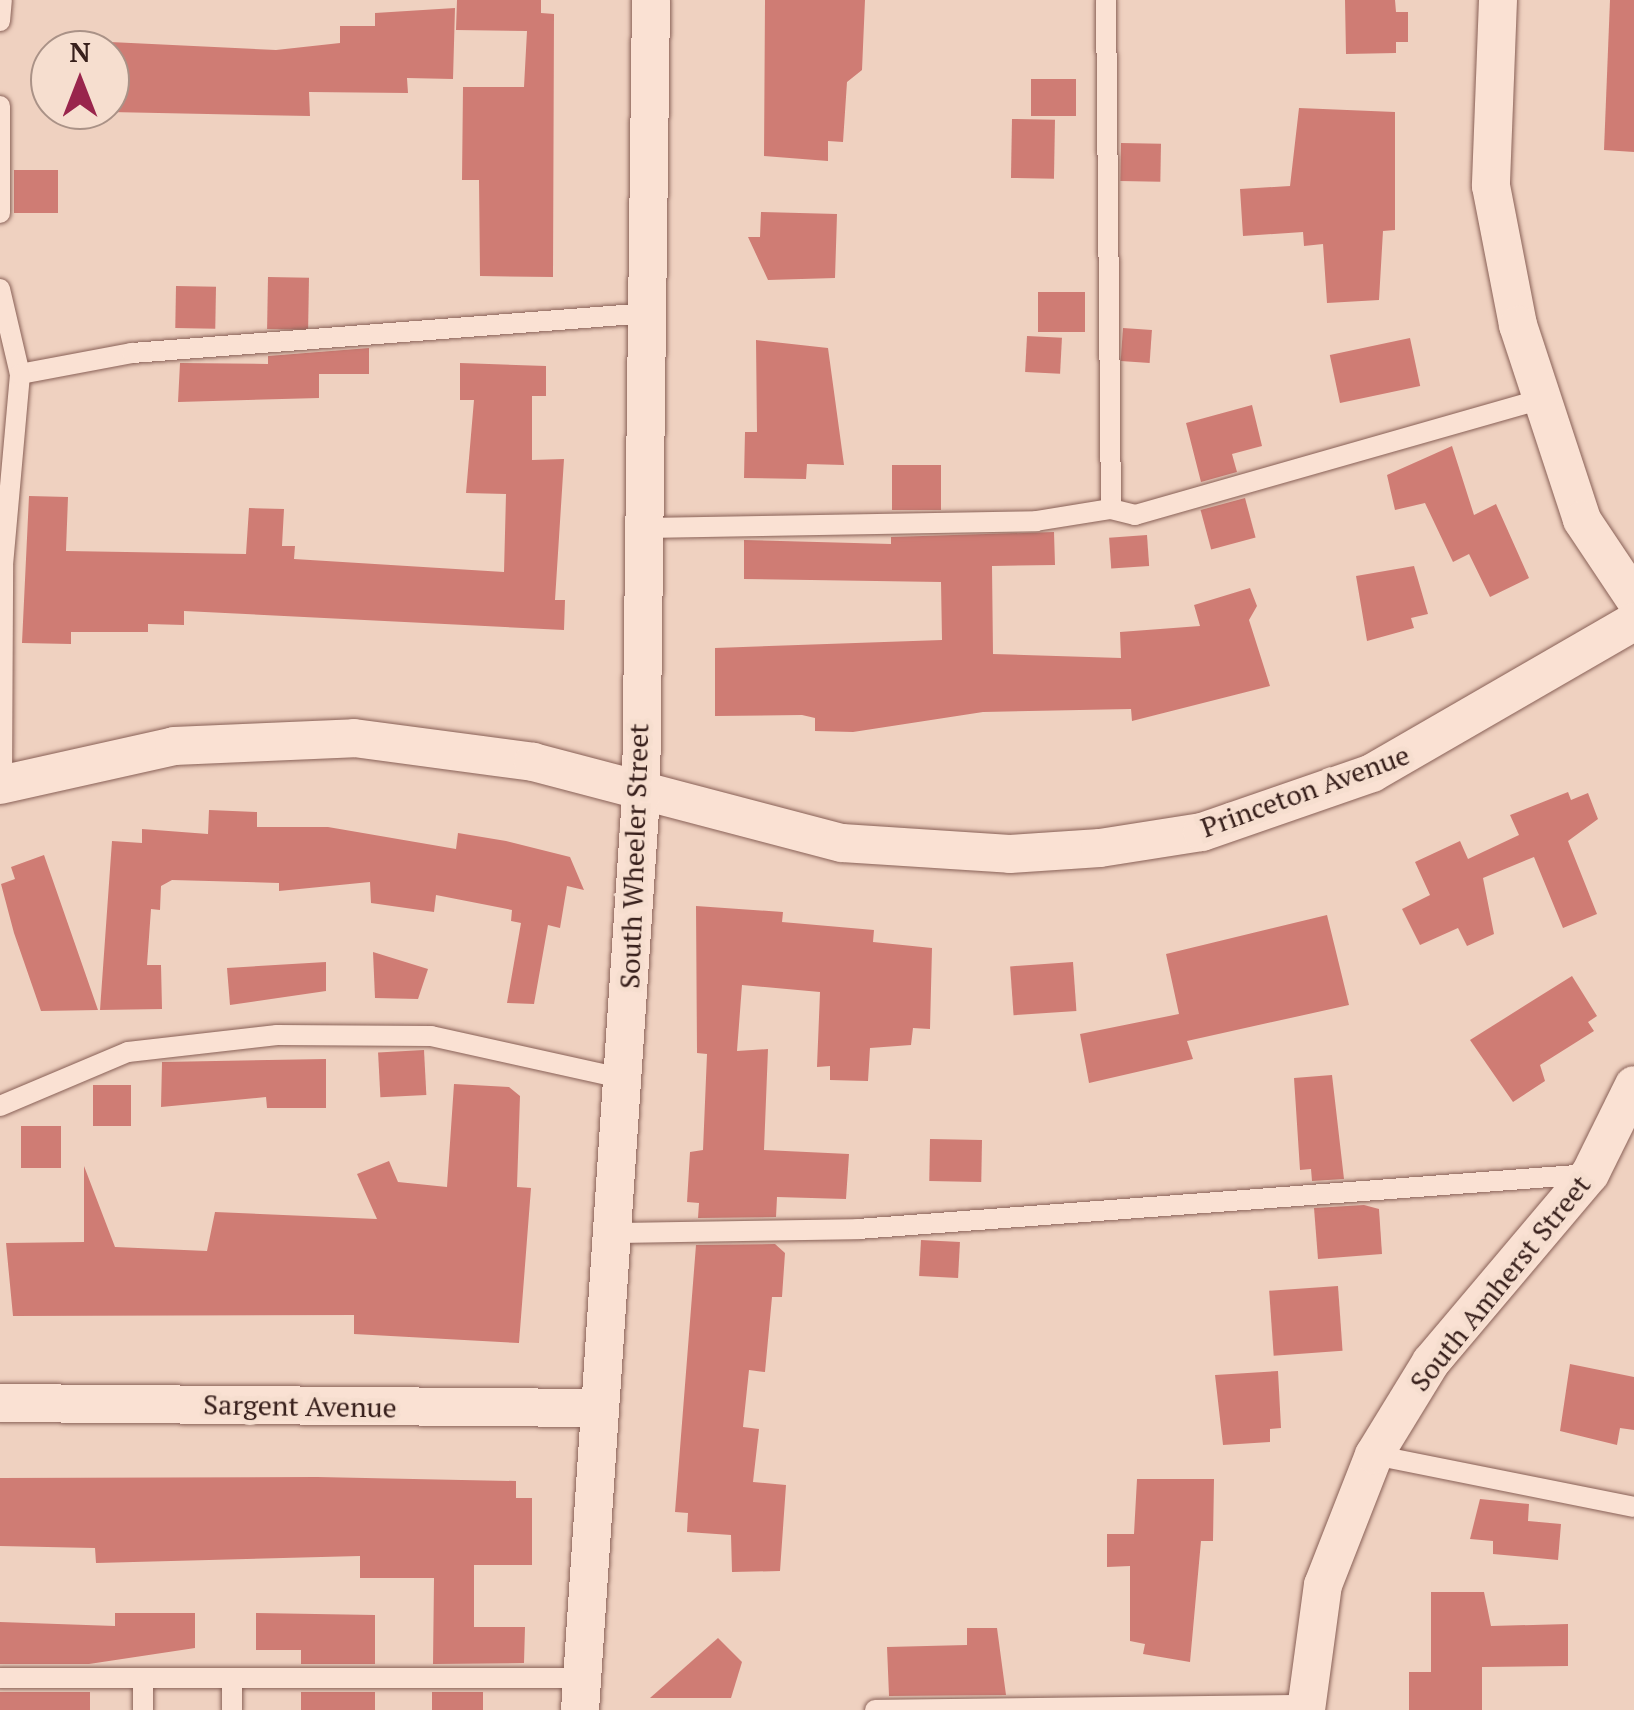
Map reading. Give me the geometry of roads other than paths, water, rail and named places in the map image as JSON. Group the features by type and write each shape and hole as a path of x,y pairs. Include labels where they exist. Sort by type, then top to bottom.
{"street":[{"name":"South Wheeler Street","path":"581,1694 641,796 651,0"},
{"path":"1498,0 1490,186 1540,400 1582,520 1634,598"},
{"name":"Princeton Avenue","path":"1,784 174,746 354,738 533,762 754,827 919,852 1100,848 1202,832 1372,774 1634,622"},
{"name":"South Amherst Street","path":"1306,1707 1324,1586 1374,1455 1431,1362 1590,1174 1634,1086"},
{"name":"Sargent Avenue","path":"0,1403 599,1408"}],"lane":[{"path":"0,22 2,0"},
{"path":"1106,0 1111,509"},
{"path":"0,106 0,213"},
{"path":"0,290 20,374 3,565 1,784"},
{"path":"20,374 132,353 648,313"},
{"path":"646,528 1036,521 1111,509 1136,514 1540,400"},
{"path":"0,1106 128,1052 278,1035 431,1036 625,1080"},
{"path":"614,1233 858,1229 1590,1174"},
{"path":"1374,1455 1634,1508"},
{"path":"0,1678 232,1678 581,1694"},
{"path":"143,1678 143,1710"},
{"path":"232,1678 232,1710"},
{"path":"874,1710 1306,1707"}]}
